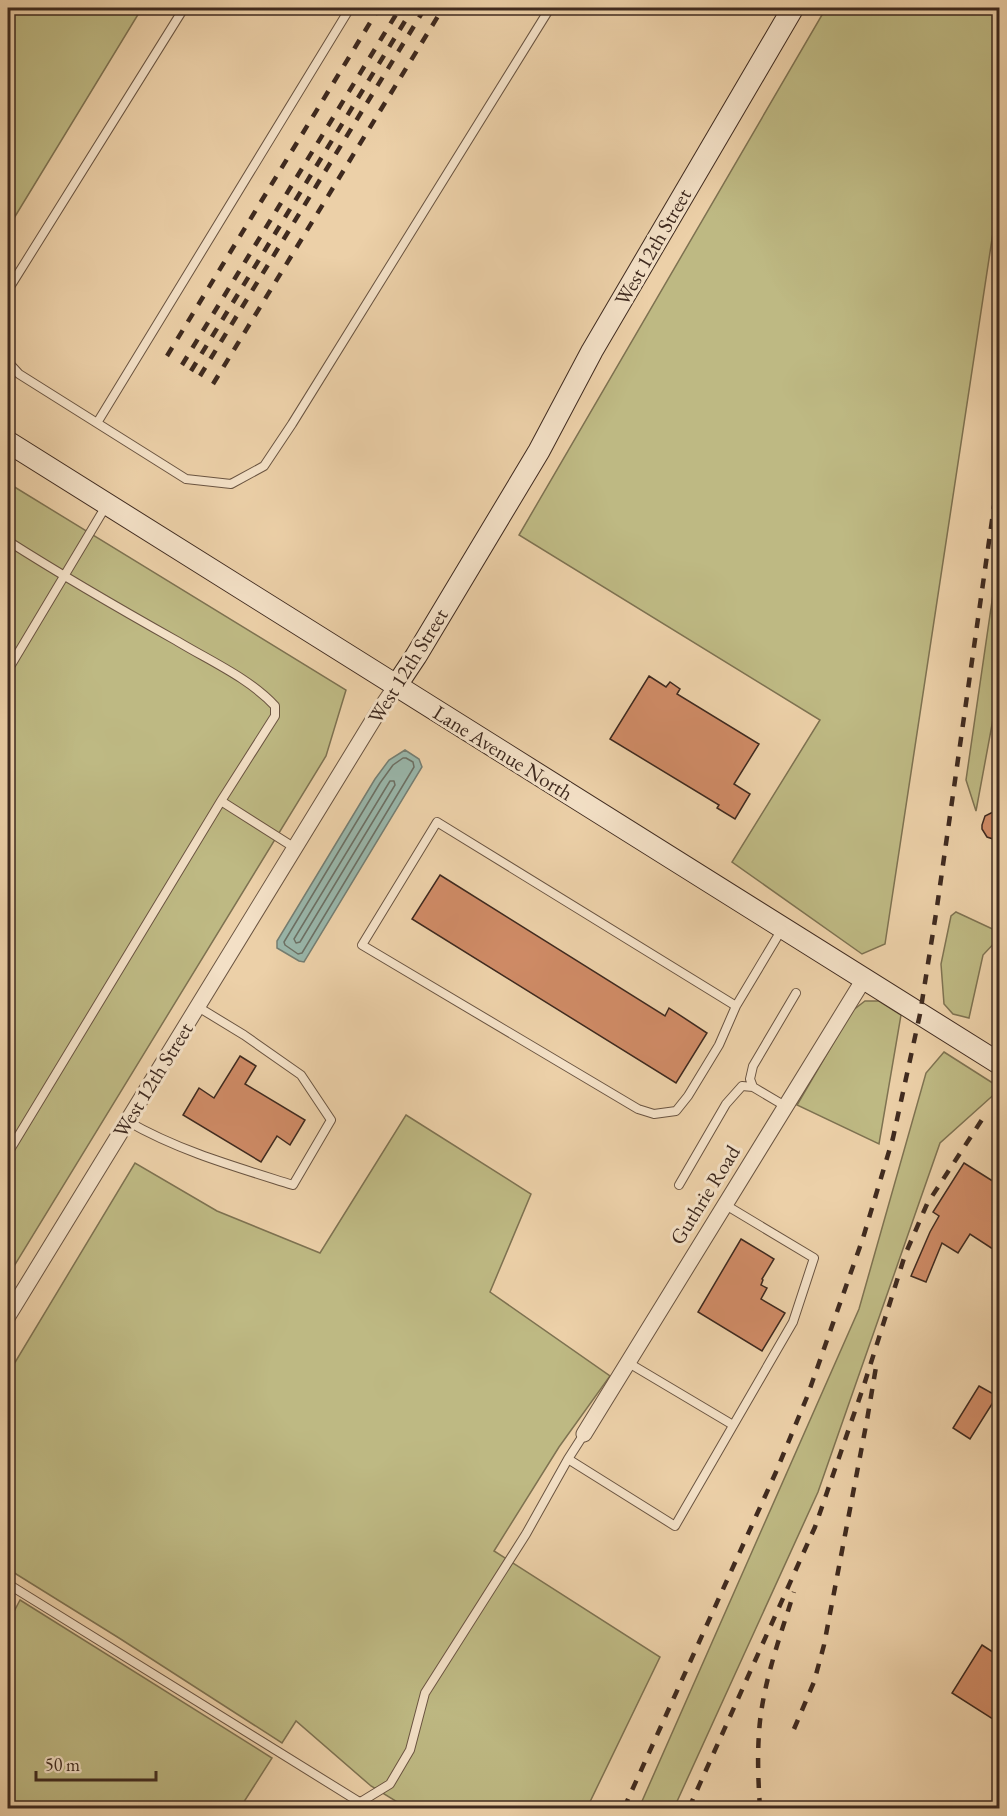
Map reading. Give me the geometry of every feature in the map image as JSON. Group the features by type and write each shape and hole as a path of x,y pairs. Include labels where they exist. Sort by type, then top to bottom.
{"main road":[{"name":"West 12th Street","path":"396,686 539,451 592,351 793,8"},
{"name":"Lane Avenue North","path":"8,442 864,979 996,1054"}],"street":[{"name":"West 12th Street","path":"8,1316 13,1296 128,1121 396,686"},
{"name":"Guthrie Road","path":"584,1434 864,979"}],"lane":[{"path":"8,290 184,8"},
{"path":"97,423 350,8"},
{"path":"8,362 19,374 186,479 231,484 264,465 550,8"},
{"path":"8,670 107,505"},
{"path":"8,541 63,576 227,670 263,693 275,706 275,716 8,1154"},
{"path":"222,801 295,848"},
{"path":"736,1006 437,822 362,945 638,1109 654,1114 676,1111 688,1096 718,1046 736,1006 783,928"},
{"path":"753,1087 750,1079 753,1066 796,993"},
{"path":"128,1121 206,1157 293,1185 331,1120 301,1074 198,1007"},
{"path":"679,1185 726,1104 742,1086 753,1087 785,1106"},
{"path":"568,1459 675,1526 793,1322 814,1258 724,1204"},
{"path":"627,1362 733,1425"},
{"path":"360,1803 390,1784 410,1750 425,1694 526,1534 584,1434"},
{"path":"8,1584 369,1809"}],"shaded area":[{"path":"8,8 142,8 8,228"},
{"path":"826,8 1000,8 999,193 885,944 862,954 732,862 820,720 519,535"},
{"path":"8,483 346,690 326,756 8,1276"},
{"path":"999,553 999,687 976,811 966,780"},
{"path":"956,912 999,932 999,938 983,955 969,1018 953,1014 944,1004 941,964 951,916"},
{"path":"865,1001 879,1001 901,1015 879,1144 797,1105 852,1011"},
{"path":"944,1052 999,1087 999,1090 940,1143 818,1492 674,1808 639,1808 859,1309 926,1073"},
{"path":"406,1115 531,1194 490,1292 610,1376 559,1447 494,1551 660,1657 587,1808 407,1808 371,1786 296,1721 282,1743 8,1569 8,1374 135,1163 217,1211 320,1253"},
{"path":"20,1600 272,1758 240,1808 8,1808 8,1623"}],"water":[{"path":"405,750 419,759 422,767 304,962 299,961 277,948 277,941 375,779 389,760"}],"building":[{"path":"649,676 666,687 670,682 680,689 677,694 759,744 734,784 750,794 735,819 717,808 719,805 610,739"},
{"path":"999,809 999,841 987,837 982,825 985,816"},
{"path":"440,875 665,1016 669,1008 707,1033 676,1083 412,919"},
{"path":"240,1056 256,1066 245,1084 305,1120 290,1145 277,1136 261,1162 183,1115 199,1088 214,1098"},
{"path":"964,1163 999,1185 999,1253 970,1234 958,1253 942,1243 926,1282 911,1276 939,1216 933,1212"},
{"path":"741,1239 774,1259 762,1279 761,1285 767,1288 761,1299 785,1313 762,1351 698,1312"},
{"path":"979,1386 997,1396 970,1439 953,1428"},
{"path":"982,1645 999,1656 999,1723 952,1693"}],"railway":[{"path":"167,356 379,8"},
{"path":"182,365 400,8"},
{"path":"191,371 413,8"},
{"path":"200,376 425,8"},
{"path":"213,384 443,8"},
{"path":"624,1808 776,1472 807,1397 863,1238 893,1138 920,1014 937,907 1000,464"},
{"path":"689,1808 815,1527 864,1385 905,1255 927,1204 983,1118"},
{"path":"794,1729 814,1682 824,1645 876,1367"},
{"path":"760,1808 758,1754 762,1705 774,1656 794,1592"}]}
